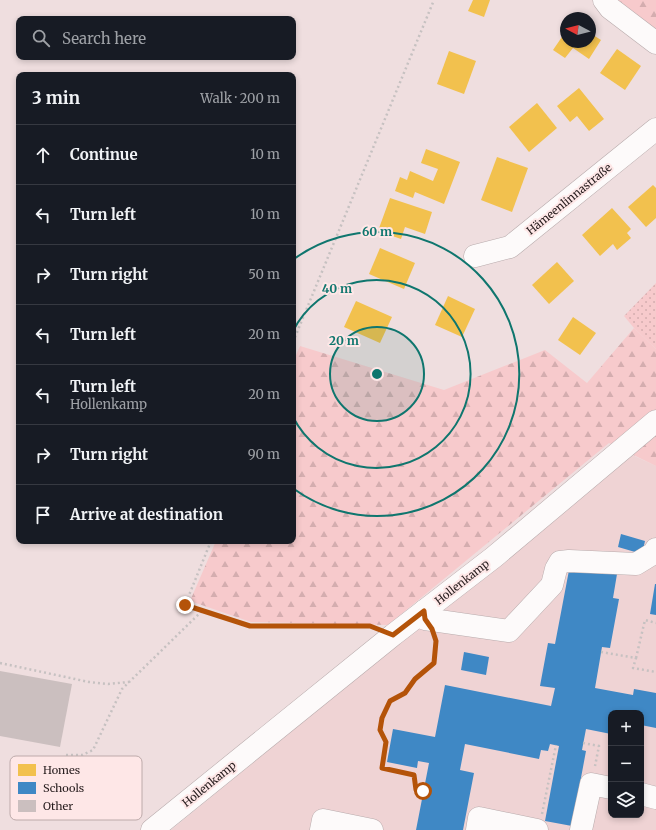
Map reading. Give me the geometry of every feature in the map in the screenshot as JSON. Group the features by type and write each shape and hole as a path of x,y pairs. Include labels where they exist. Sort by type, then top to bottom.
{"street":[{"path":"604,0 610,8 656,43"},
{"name":"Hämeenlinnastraße","path":"475,256 510,247 656,129"},
{"name":"Hollenkamp","path":"152,830 393,635 424,615 653,430"},
{"path":"424,615 509,631 552,585 556,568 560,562 569,561 636,564 654,553 656,549"},
{"path":"581,830 601,786"},
{"path":"644,795 656,798"},
{"path":"477,830 479,818 534,830"},
{"path":"321,830 323,820 372,830"}],"path":[{"path":"296,335 434,0"},
{"path":"210,544 185,605 250,626 370,626 393,635"},
{"path":"66,755 82,755 93,750 122,689 202,610"},
{"path":"423,791 416,790 414,775 382,768 386,742 380,730 382,718 390,701 405,693 415,679 434,663 436,641 432,629 424,615"},
{"path":"656,623 644,620 633,668 656,672"},
{"path":"601,652 636,658"},
{"path":"0,663 89,682 108,684 129,682"},
{"path":"583,743 599,746 601,786"},
{"path":"534,830 541,816 556,745"}],"shaded area":[{"path":"630,454 656,466 656,830 171,830"}],"green space":[{"path":"616,0 656,0 656,30"},
{"path":"656,283 656,349 624,316"},
{"path":"634,328 656,349 656,466 609,443 388,625 251,622 190,601 215,544 296,544 296,355 300,346 444,390 545,350 587,383"}],"building: Homes":[{"path":"473,0 490,0 484,17 468,11"},
{"path":"596,37 601,40 596,48"},
{"path":"560,40 560,48 573,48 565,58 553,50"},
{"path":"573,48 596,48 589,59"},
{"path":"617,49 641,66 625,90 600,73"},
{"path":"449,51 476,61 464,94 437,84"},
{"path":"579,88 604,119 589,131 577,116 570,122 557,106"},
{"path":"537,103 557,128 529,152 509,127"},
{"path":"426,149 460,162 444,204 415,192 413,198 395,191 400,177 407,180 410,171 433,181 438,169 421,163"},
{"path":"497,157 528,168 512,212 481,200"},
{"path":"653,185 656,188 656,218 646,227 628,207"},
{"path":"390,198 432,212 425,234 405,227 401,239 378,231"},
{"path":"612,208 631,229 627,233 631,238 617,250 613,244 600,256 582,235"},
{"path":"380,248 415,263 404,289 369,274"},
{"path":"557,262 574,281 549,304 532,285"},
{"path":"448,296 475,309 462,337 435,325"},
{"path":"356,301 392,317 380,343 344,327"},
{"path":"573,317 596,333 580,355 558,340"}],"building: Schools":[{"path":"621,534 645,541 642,554 618,547"},
{"path":"570,565 617,574 613,598 619,599 610,648 602,647 595,688 633,695 634,689 656,693 656,728 644,726 644,710 608,710 608,733 586,729 582,750 586,751 572,826 545,821 559,746 550,744 548,751 541,750 539,759 465,744 460,770 474,773 463,830 416,830 429,763 418,761 417,768 387,762 393,729 435,737 445,685 551,706 555,688 540,686 548,643 555,644"},
{"path":"656,584 656,615 650,614"},
{"path":"464,652 489,657 486,675 461,670"}],"building: Other":[{"path":"0,671 72,684 60,747 0,736"}],"route":[{"path":"185,605 250,626 370,626 393,635 424,611 425,619 432,629 436,641 434,663 415,679 405,693 390,701 382,718 380,730 386,742 382,768 414,775 416,790 423,791"}]}
